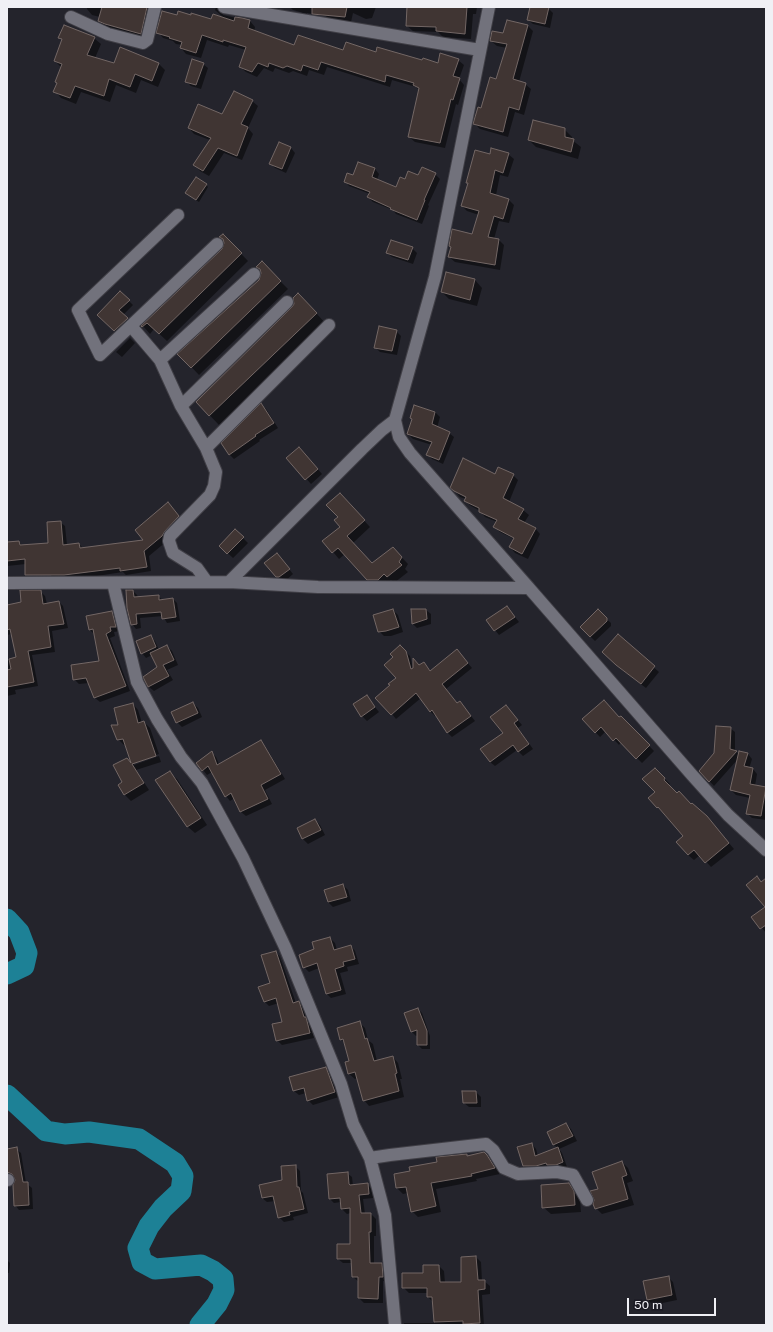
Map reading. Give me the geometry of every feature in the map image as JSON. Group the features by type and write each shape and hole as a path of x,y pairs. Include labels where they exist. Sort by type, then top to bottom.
{"street":[{"path":"70,17 108,34 143,43 147,40 155,7"},
{"path":"224,7 238,8 480,50"},
{"path":"489,7 435,277 395,420 399,437 410,453 723,810 766,850"},
{"path":"178,215 78,310 100,355 217,244"},
{"path":"160,360 254,274"},
{"path":"181,406 287,302"},
{"path":"206,448 329,325"},
{"path":"131,326 160,360 181,406 206,448 216,472 214,486 210,495 170,536 169,541 173,553 197,568 207,582"},
{"path":"229,582 382,430 395,420"},
{"path":"7,583 229,582 318,587 529,588"},
{"path":"113,583 137,682 157,720 181,757 202,783 243,858 285,946 341,1084 353,1124 370,1158 385,1215 395,1325"},
{"path":"370,1158 486,1144 493,1150 504,1168 518,1174 556,1172 573,1175 587,1200"}],"building":[{"path":"102,7 147,7 141,34 98,21"},
{"path":"312,7 347,7 345,17 312,14"},
{"path":"407,7 467,7 465,34 436,31 436,27 406,26"},
{"path":"530,7 549,7 545,24 527,20"},
{"path":"162,11 177,15 178,11 191,15 191,13 211,19 213,14 234,21 235,17 250,20 248,28 294,45 298,35 343,50 346,42 376,52 377,47 438,63 440,53 459,59 453,76 460,78 453,100 451,99 440,143 408,137 419,88 413,85 414,83 386,75 385,82 321,62 318,70 303,65 301,71 287,66 283,68 269,63 268,67 258,63 252,72 239,67 246,47 223,40 223,42 202,35 196,53 180,48 182,42 156,33"},
{"path":"507,20 528,25 513,79 526,83 519,110 509,107 503,132 473,124 478,107 481,108 490,77 496,79 507,44 490,41 492,31 503,33"},
{"path":"64,25 95,37 87,55 114,63 120,47 159,63 152,81 135,74 130,87 109,79 104,96 75,86 70,98 53,92 62,64 54,61 62,39 58,38"},
{"path":"192,59 204,63 196,85 185,82"},
{"path":"234,91 253,100 241,124 248,127 237,156 218,148 203,171 193,165 211,138 188,128 198,104 222,114"},
{"path":"533,120 565,128 565,137 574,139 571,152 528,140"},
{"path":"279,142 291,147 282,169 269,164"},
{"path":"491,148 509,153 503,173 495,170 490,193 509,199 503,219 494,216 488,237 499,239 495,265 448,257 451,247 449,246 452,229 472,234 479,211 461,206 468,183 466,183 475,150 490,154"},
{"path":"358,162 375,168 372,177 396,187 400,177 405,179 408,171 418,175 422,167 436,173 417,220 390,209 391,208 367,197 370,192 344,182 347,173 353,175"},
{"path":"196,177 207,184 196,200 185,193"},
{"path":"223,234 242,253 159,334 147,323 142,327 141,326 222,249 224,243 223,239 219,237"},
{"path":"391,240 413,247 408,260 386,253"},
{"path":"262,261 281,281 191,368 177,354 259,280 261,273 260,269 256,267"},
{"path":"446,272 475,279 470,300 441,292"},
{"path":"120,291 130,300 119,310 128,318 114,331 97,315"},
{"path":"298,293 317,313 209,416 196,402 292,307 294,304 293,298"},
{"path":"379,326 397,330 392,351 374,348"},
{"path":"261,403 274,423 255,435 256,436 229,455 221,443"},
{"path":"414,405 435,412 432,424 450,432 439,460 426,455 432,442 407,434 412,419 410,418"},
{"path":"299,447 318,469 305,480 286,458"},
{"path":"463,458 495,474 498,467 514,474 503,498 524,509 518,519 536,528 522,554 509,547 514,538 493,527 497,520 479,512 479,508 464,501 466,497 450,488"},
{"path":"340,493 365,520 347,536 372,563 393,547 402,557 399,562 402,565 387,577 384,574 378,580 367,580 338,548 332,553 322,541 340,527 334,520 338,517 326,505"},
{"path":"168,502 179,516 162,536 144,551 147,567 120,571 120,568 64,575 25,575 25,559 7,561 7,542 19,541 20,545 48,543 47,522 61,521 63,545 79,543 80,548 143,540 135,530"},
{"path":"235,529 244,537 227,554 219,546"},
{"path":"277,553 290,569 279,577 276,577 264,563"},
{"path":"20,590 41,590 43,604 59,601 64,624 48,626 51,647 28,651 34,682 7,687 7,670 11,669 9,659 16,657 10,629 7,630 7,605 21,602"},
{"path":"126,590 133,590 134,597 159,595 159,600 173,598 176,617 162,619 161,612 136,614 137,624 131,625 127,608"},
{"path":"507,606 515,617 494,631 486,620"},
{"path":"393,609 399,627 378,632 373,615"},
{"path":"411,609 426,609 427,619 412,624"},
{"path":"598,609 607,618 607,621 590,637 580,627"},
{"path":"112,611 116,627 110,627 111,631 106,634 126,686 94,698 86,678 73,680 71,665 99,661 93,629 89,630 86,616"},
{"path":"618,634 655,666 641,684 602,652"},
{"path":"151,635 156,647 141,654 136,641"},
{"path":"167,645 174,660 163,665 169,676 148,687 143,677 157,667 150,653"},
{"path":"400,645 406,651 411,669 413,668 413,658 419,665 424,662 430,671 457,649 468,663 442,684 457,703 460,701 471,716 447,733 432,710 430,712 416,693 391,715 375,698 396,678 384,665 393,657 390,654"},
{"path":"367,695 375,707 361,717 353,704"},
{"path":"604,700 619,717 621,716 650,745 636,759 616,738 613,741 601,727 595,733 582,719"},
{"path":"193,702 198,713 176,723 171,712"},
{"path":"133,703 138,723 144,721 156,756 132,764 144,783 124,795 118,785 122,782 113,765 127,758 131,763 123,739 117,740 111,725 118,725 114,708"},
{"path":"506,705 518,720 514,723 529,744 518,752 513,745 490,762 480,749 503,733 490,717"},
{"path":"716,726 731,727 730,749 737,751 709,782 699,771 714,753"},
{"path":"261,740 281,774 261,785 268,799 240,812 231,793 225,797 208,766 202,771 196,763 212,751 217,765"},
{"path":"739,751 748,753 744,766 753,768 750,784 766,787 761,816 746,814 750,795 730,790"},
{"path":"655,768 677,793 679,791 691,804 692,803 707,816 729,843 705,863 694,850 688,855 676,842 683,836 658,807 657,808 648,798 655,792 642,779"},
{"path":"170,771 201,818 187,827 155,780"},
{"path":"315,819 321,830 302,839 297,828"},
{"path":"757,876 761,882 766,878 766,925 760,929 751,917 765,907 746,885"},
{"path":"343,884 347,897 328,902 324,890"},
{"path":"330,937 334,950 351,945 355,959 343,962 344,966 335,969 341,990 326,994 317,963 303,968 299,955 314,949 312,942"},
{"path":"276,951 293,1003 299,1001 304,1017 306,1017 310,1033 276,1041 272,1024 282,1022 276,998 264,1002 258,987 270,983 261,955"},
{"path":"418,1008 427,1031 427,1045 417,1045 417,1030 411,1032 404,1013"},
{"path":"360,1021 365,1039 367,1038 374,1061 393,1056 399,1091 363,1101 355,1072 348,1074 345,1062 349,1061 343,1039 340,1040 337,1028"},
{"path":"326,1067 335,1092 307,1101 304,1088 293,1091 289,1077"},
{"path":"462,1091 476,1091 477,1103 463,1103"},
{"path":"566,1123 573,1136 553,1145 547,1132"},
{"path":"532,1143 535,1156 558,1147 563,1162 556,1165 547,1165 546,1163 536,1166 523,1166 517,1147"},
{"path":"17,1147 23,1182 28,1182 29,1205 14,1206 13,1185 15,1180 12,1174 7,1172 7,1149"},
{"path":"484,1152 495,1168 471,1174 472,1176 431,1183 436,1206 411,1212 406,1187 396,1188 394,1174 410,1171 409,1167 437,1162 436,1157 467,1154 467,1156"},
{"path":"622,1161 627,1175 622,1177 628,1199 595,1209 593,1204 594,1200 590,1191 598,1189 592,1172"},
{"path":"296,1165 297,1187 299,1187 304,1209 289,1212 290,1215 278,1218 273,1196 262,1198 259,1185 282,1180 281,1166"},
{"path":"348,1172 350,1185 368,1183 369,1194 359,1195 361,1213 371,1213 371,1232 369,1232 370,1263 382,1263 383,1277 379,1277 378,1299 358,1298 358,1277 352,1277 351,1259 337,1259 337,1244 350,1244 350,1208 341,1209 340,1198 329,1199 327,1174"},
{"path":"569,1183 574,1191 575,1205 542,1208 541,1185"},
{"path":"476,1256 478,1280 485,1280 485,1289 478,1290 480,1323 463,1324 463,1321 434,1322 432,1297 427,1297 427,1288 402,1288 402,1273 423,1273 423,1265 439,1265 440,1282 461,1282 461,1257"},
{"path":"669,1276 672,1295 647,1300 643,1281"}],"waterway":[{"path":"7,919 19,932 27,953 24,966 7,974"},
{"path":"7,1095 46,1131 65,1134 89,1132 139,1139 175,1163 183,1176 181,1191 163,1208 149,1226 138,1248 142,1262 155,1269 201,1265 213,1271 223,1279 224,1290 217,1304 200,1325"}]}
